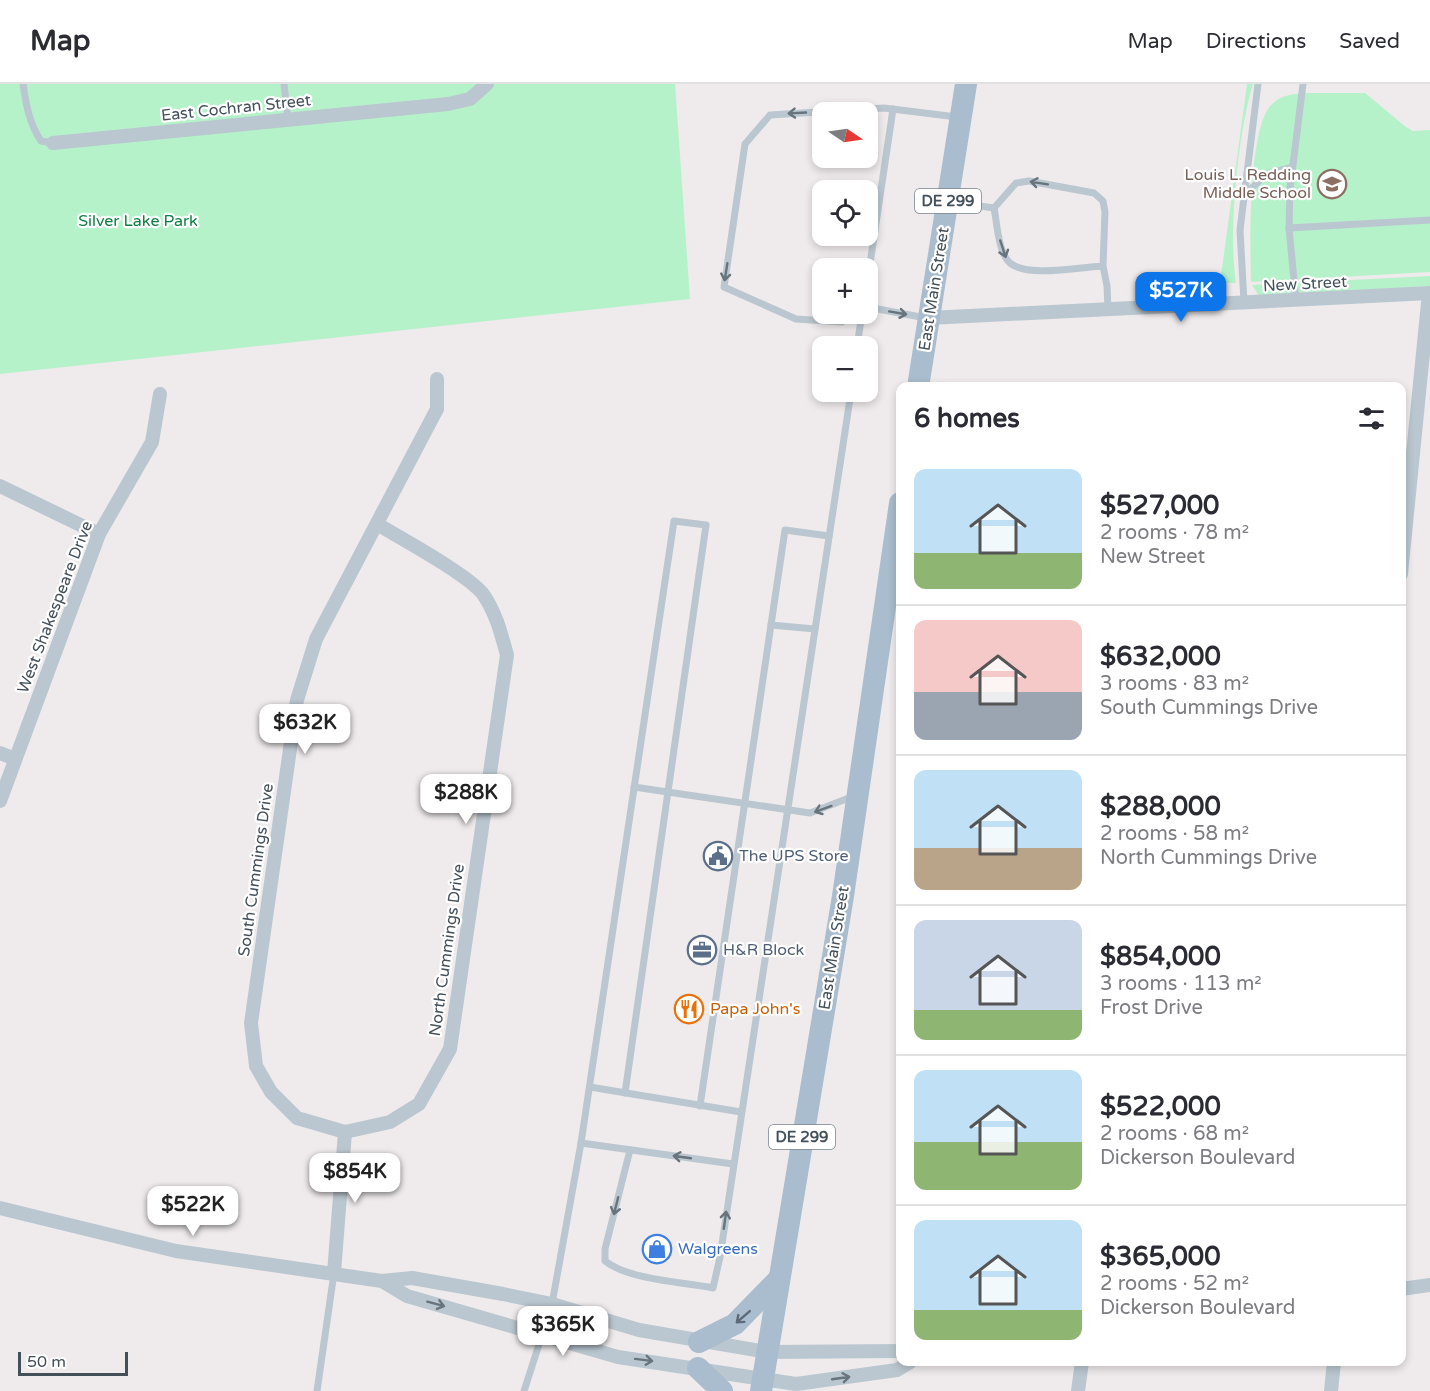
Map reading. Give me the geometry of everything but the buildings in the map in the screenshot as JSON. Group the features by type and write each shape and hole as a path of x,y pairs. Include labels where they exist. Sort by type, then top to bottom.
{"main road":[{"name":"East Main Street","path":"919,382 966,84"},
{"name":"East Main Street","path":"762,1385 843,896 896,530"},
{"path":"699,1342 735,1324 778,1280"},
{"path":"698,1368 722,1391"}],"street":[{"name":"East Cochran Street","path":"53,143 459,102 479,93 487,84"},
{"name":"New Street","path":"929,318 1244,305 1430,293"},
{"path":"1406,526 1430,293"},
{"name":"South Cummings Drive","path":"345,1132 297,1118 271,1092 256,1066 251,1023 297,700 316,639 437,409 437,379"},
{"name":"West Shakespeare Drive","path":"0,801 99,534 152,442 160,394"},
{"path":"0,486 99,534"},
{"name":"North Cummings Drive","path":"345,1132 390,1122 420,1104 450,1049 507,655 497,618 481,592 453,571 377,524"},
{"path":"0,753 15,759"},
{"path":"334,1273 345,1132"},
{"path":"0,1208 176,1251 382,1281 412,1278 552,1304 599,1320 699,1342 767,1352 896,1351"},
{"path":"382,1281 408,1296 542,1333 618,1357 698,1368 762,1385 796,1384 897,1370 904,1366"},
{"path":"1406,1288 1430,1285"},
{"path":"1078,1391 1081,1366"},
{"path":"1331,1391 1334,1366"}],"lane":[{"path":"24,84 27,110 34,131 41,141 53,143"},
{"path":"284,84 288,119"},
{"path":"1244,305 1240,230 1257,84"},
{"path":"1296,301 1289,228 1292,167 1303,84"},
{"path":"812,319 796,318 724,287 745,144 770,115 884,108 960,117"},
{"path":"871,258 893,110"},
{"path":"1243,196 1268,174 1292,167"},
{"path":"1103,266 1034,272 1016,268 1007,260 994,208 1016,183 1023,182 1094,193 1102,201 1105,212 1103,266 1108,310"},
{"path":"948,201 994,208"},
{"path":"1289,228 1430,220"},
{"path":"878,309 929,318"},
{"path":"630,1149 605,1249 605,1261 614,1267 638,1274 713,1288 720,1257 849,402"},
{"path":"524,1391 552,1304 581,1143 674,521 706,525 625,1093"},
{"path":"700,1106 785,530 829,536"},
{"path":"771,625 814,629"},
{"path":"634,788 810,813 856,795"},
{"path":"590,1087 741,1113"},
{"path":"581,1143 733,1164"},
{"path":"317,1391 334,1273"}],"green space":[{"name":"Silver Lake Park","path":"0,84 675,84 690,299 0,374"},
{"path":"1247,84 1253,84 1243,129 1236,183 1233,237 1236,283 1220,283"},
{"name":"Louis L. Redding Middle School","path":"1305,93 1365,93 1413,131 1430,130 1430,272 1251,282 1252,189 1254,162 1263,118 1278,99"},
{"path":"1430,276 1430,286 1259,296 1252,285"}],"place":[{"name":"Louis L. Redding Middle School","path":"1332,184"},
{"name":"The UPS Store","path":"718,856"},
{"name":"H&R Block","path":"702,950"},
{"name":"Papa John's","path":"689,1009"},
{"name":"Walgreens","path":"657,1249"}]}
